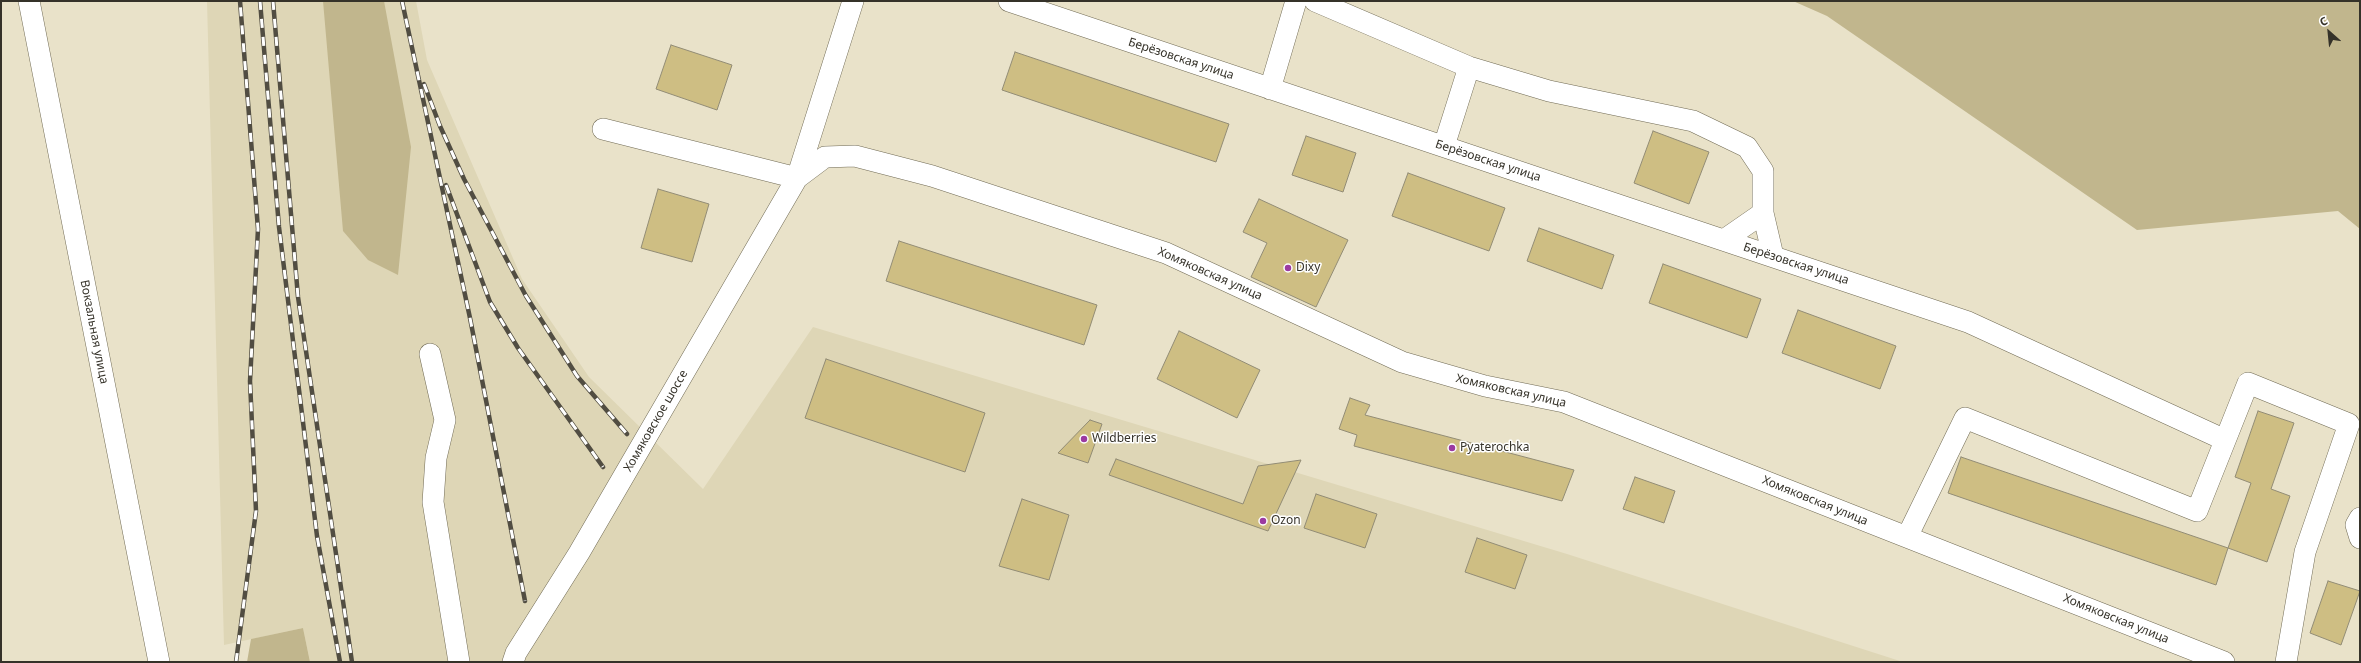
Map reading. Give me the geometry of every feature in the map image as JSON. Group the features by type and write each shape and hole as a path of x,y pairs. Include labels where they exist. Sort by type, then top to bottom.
{"street":[{"name":"Вокзальная улица","path":"29,1 159,662"},
{"path":"603,129 797,178 853,1"},
{"name":"Берёзовская улица","path":"1009,1 1968,322 2225,440"},
{"path":"1270,88 1296,1"},
{"path":"1315,1 1470,67 1549,91 1693,121 1747,147 1763,171 1763,213 1773,256"},
{"path":"1444,146 1470,67"},
{"name":"Хомяковская улица","path":"797,178 825,157 855,156 939,178 1166,252 1402,362 1485,386 1564,402 2224,662"},
{"name":"Хомяковское шоссе","path":"513,662 516,654 579,553 797,178"},
{"path":"1724,240 1763,213"},
{"path":"430,354 445,420 436,458 433,502 459,662"},
{"path":"1907,537 1965,418 2197,511 2248,383 2354,424 2305,552 2286,662"},
{"path":"2360,518 2356,525 2360,538"}],"shaded area":[{"path":"207,1 416,1 427,60 522,279 589,377 703,489 813,327 1567,554 1903,662 310,662 303,628 224,645"},
{"path":"323,1 384,1 411,147 398,275 368,260 343,231"},
{"path":"1793,1 2360,1 2360,229 2338,211 2137,230 1827,16"},
{"path":"303,628 310,662 247,662 251,639"}],"building":[{"path":"671,45 732,65 717,110 656,89"},
{"path":"1015,52 1229,124 1216,162 1002,90"},
{"path":"1653,131 1709,152 1689,204 1634,183"},
{"path":"1306,136 1356,153 1343,192 1292,175"},
{"path":"1408,173 1505,208 1489,251 1392,216"},
{"path":"658,189 709,204 692,262 641,248"},
{"path":"1259,199 1348,240 1316,307 1251,277 1267,243 1243,232"},
{"path":"1539,228 1614,255 1602,289 1527,261"},
{"path":"899,241 1097,305 1084,345 886,281"},
{"path":"1663,264 1761,299 1747,338 1649,303"},
{"path":"1798,310 1896,346 1880,389 1782,353"},
{"path":"1179,331 1260,370 1237,418 1157,379"},
{"path":"826,359 985,413 965,472 805,418"},
{"path":"1350,398 1370,405 1365,415 1574,470 1562,501 1354,446 1357,435 1339,429"},
{"path":"2258,411 2294,423 2271,489 2290,496 2267,562 2228,548 2251,483 2235,477"},
{"name":"Wildberries","path":"1090,420 1102,424 1088,463 1058,453"},
{"path":"1961,457 2228,548 2216,585 1948,493"},
{"path":"1116,459 1243,504 1258,466 1301,460 1268,531 1109,475"},
{"path":"1635,477 1675,491 1664,523 1623,509"},
{"path":"1316,494 1377,514 1365,548 1304,528"},
{"path":"1022,499 1069,515 1049,580 999,566"},
{"path":"1477,538 1527,555 1515,589 1465,572"},
{"path":"2328,581 2360,591 2341,645 2310,633"}],"railway":[{"path":"236,662 256,511 250,381 258,229 240,1"},
{"path":"260,1 279,227 317,536 340,662"},
{"path":"273,1 298,297 352,662"},
{"path":"402,1 470,318 525,601"},
{"path":"424,84 440,126 464,179 526,296 577,376 627,434"},
{"path":"446,185 490,302 518,348 603,467"}],"place":[{"name":"Dixy","path":"1288,268"},
{"name":"Wildberries","path":"1084,439"},
{"name":"Pyaterochka","path":"1452,448"},
{"name":"Ozon","path":"1263,521"}]}
